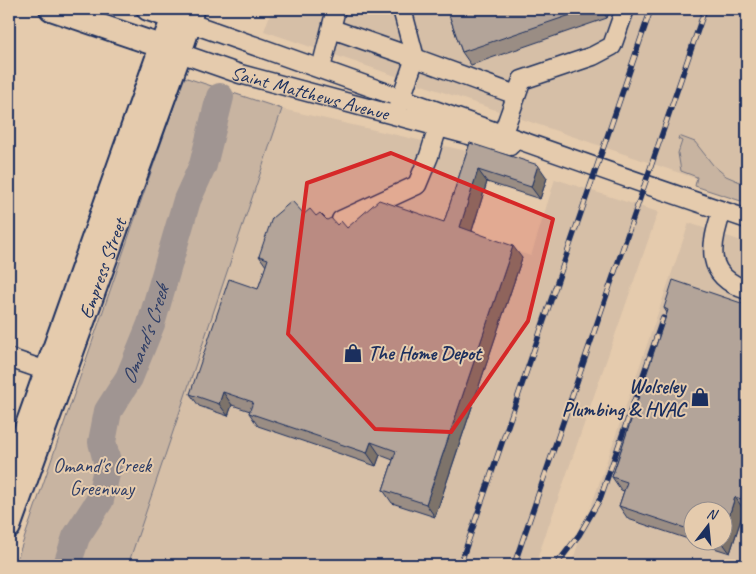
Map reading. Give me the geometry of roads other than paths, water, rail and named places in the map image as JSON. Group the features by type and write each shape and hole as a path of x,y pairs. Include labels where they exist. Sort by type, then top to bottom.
{"main road":[{"name":"Saint Matthews Avenue","path":"51,9 171,50"},
{"name":"Saint Matthews Avenue","path":"148,9 184,15"},
{"name":"Empress Street","path":"9,527 54,373 184,15"},
{"name":"Empress Street","path":"9,476 54,373"}],"street":[{"path":"321,68 336,9"},
{"path":"395,117 415,58 402,9"},
{"path":"501,139 522,80 594,56 612,46 625,9"},
{"name":"Saint Matthews Avenue","path":"184,15 402,97 440,120"},
{"path":"332,29 516,95"},
{"name":"Saint Matthews Avenue","path":"171,50 240,74 395,117 440,120 573,161 747,219"},
{"path":"341,220 416,184 430,156 440,120"},
{"path":"722,211 712,252 720,272 734,285 747,290"},
{"path":"9,358 54,373"}],"waterway":[{"name":"Omand's Creek","path":"67,565 76,537 100,500 108,465 102,442 108,411 129,378 151,324 187,200 203,165 220,97"}],"railway":[{"path":"460,565 651,9"},
{"path":"514,565 705,9"},
{"path":"556,565 579,535 600,499 663,318"}],"place":[{"name":"The Home Depot","path":"353,353"},
{"name":"Wolseley Plumbing & HVAC","path":"700,397"}],"park label":[{"name":"Omand's Creek Greenway","path":"102,476"}]}
